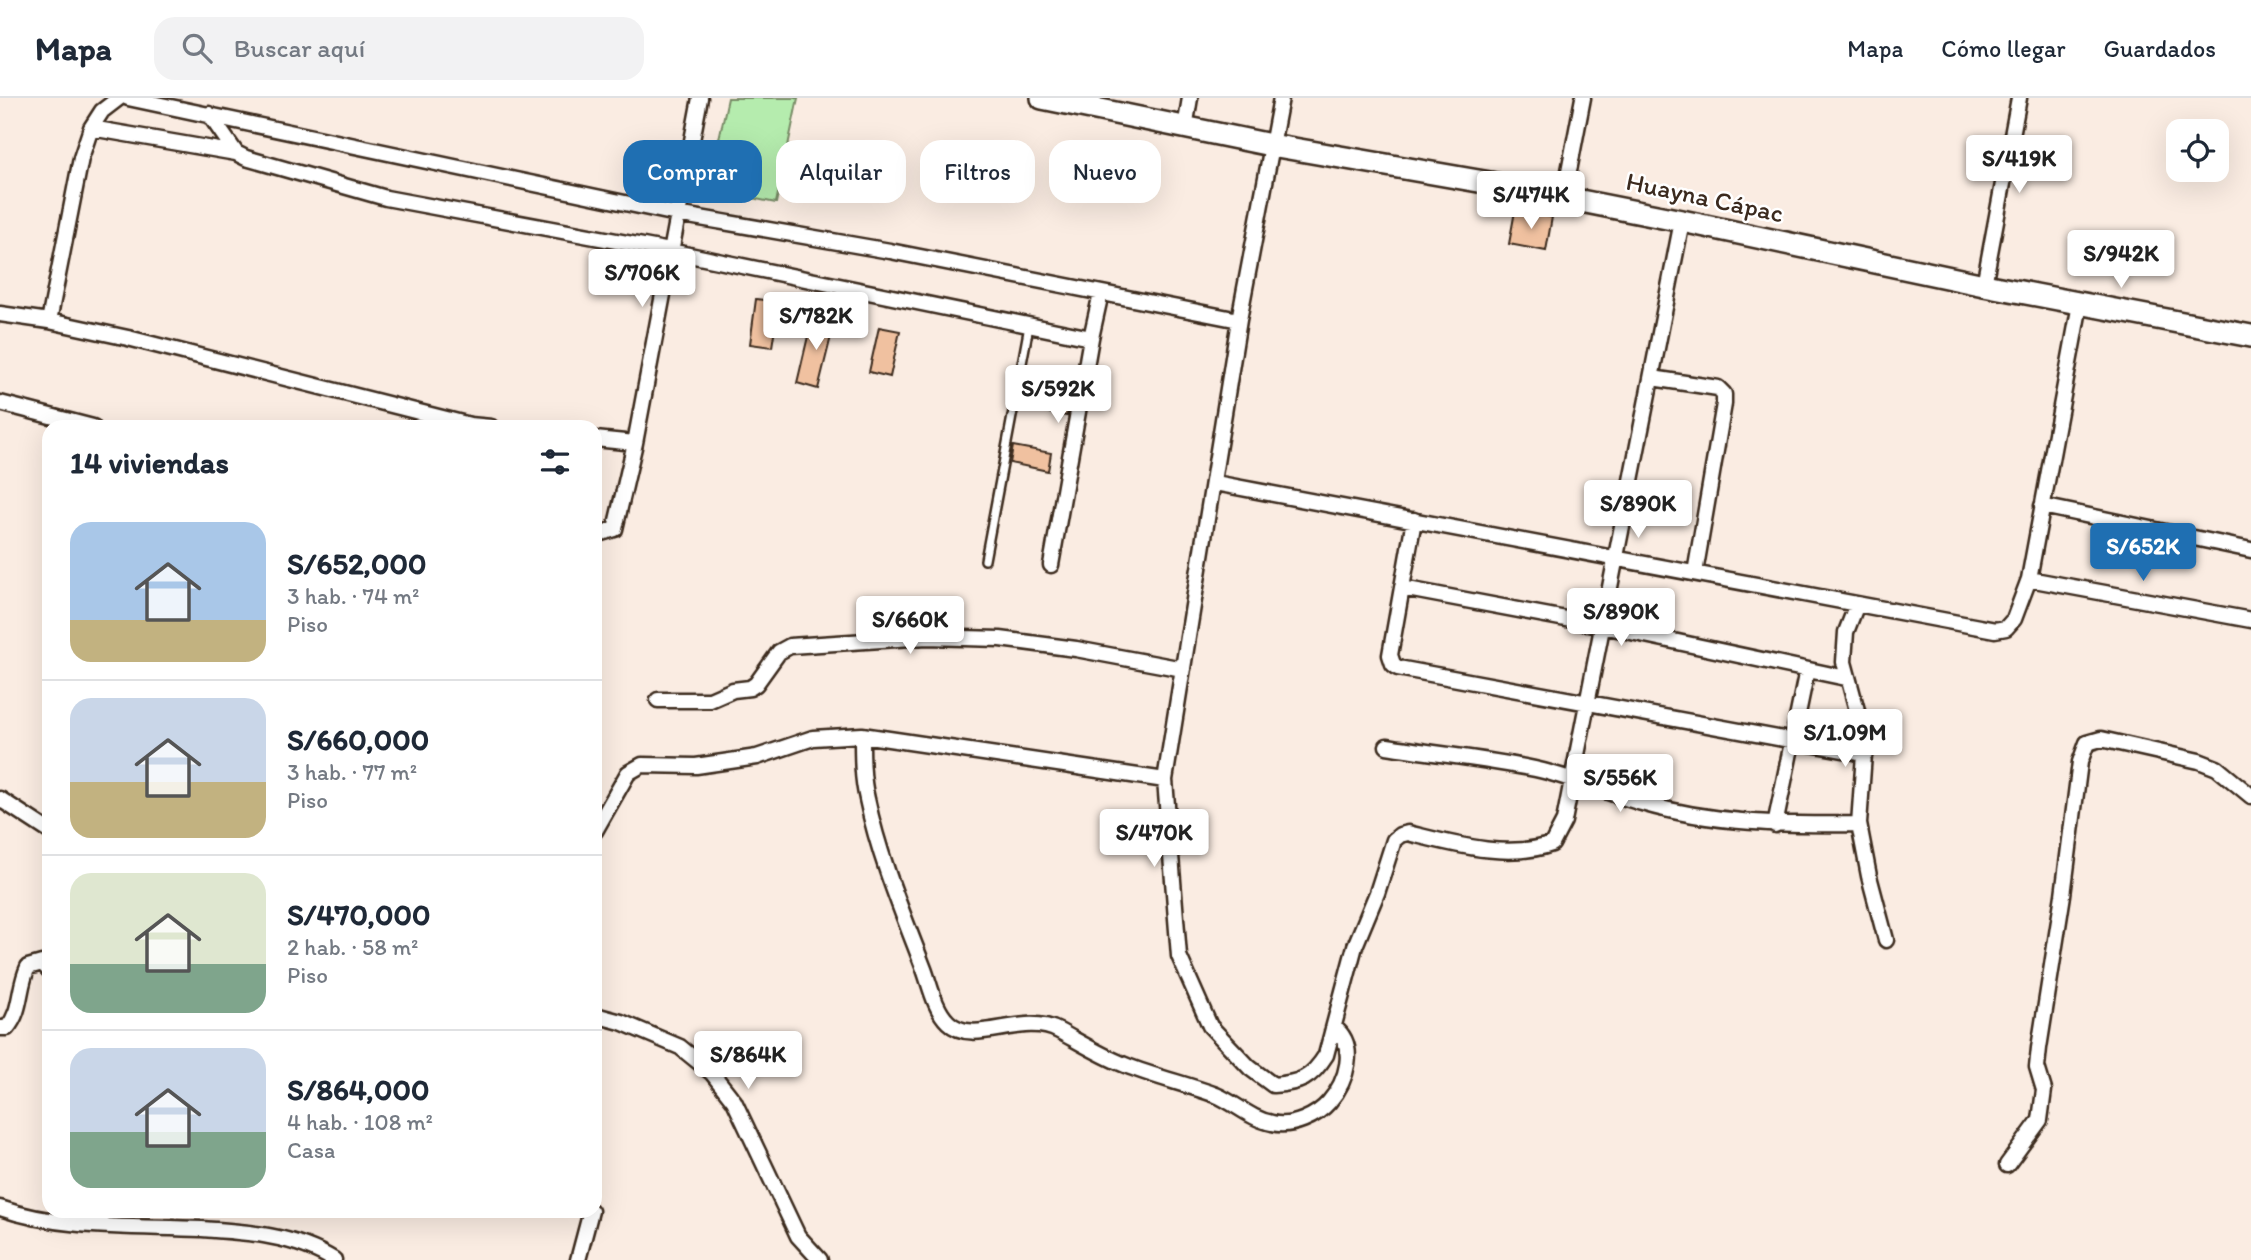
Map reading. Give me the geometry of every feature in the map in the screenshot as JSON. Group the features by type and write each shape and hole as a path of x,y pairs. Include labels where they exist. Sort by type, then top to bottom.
{"street":[{"path":"49,321 81,159 91,128 102,111 119,98"},
{"path":"128,98 677,214 890,251 1239,320"},
{"path":"602,533 615,529 635,443 700,98"},
{"name":"Huayna Cápac","path":"1042,98 1103,104 1185,128 1682,220 1984,285 2251,336"},
{"path":"1185,128 1190,98"},
{"path":"1281,98 1239,320 1165,780 1179,956 1210,1026 1250,1068 1273,1086 1303,1080 1317,1069 1326,1055 1355,946 1377,893 1394,840 1399,835 1408,834 1462,846 1535,850 1552,844 1564,821 1682,220"},
{"path":"1564,197 1583,98"},
{"path":"1984,285 2019,98"},
{"path":"209,114 236,152"},
{"path":"91,128 236,152 246,158 386,198 670,251 1091,338"},
{"path":"1051,565 1101,293"},
{"path":"1214,483 1995,630 2006,628 2014,620 2029,579 2080,304"},
{"path":"0,314 49,321 128,338 437,420"},
{"path":"1651,378 1718,388 1724,394 1695,573"},
{"path":"0,404 65,420"},
{"path":"602,440 635,443"},
{"path":"2042,506 2251,550"},
{"path":"1414,520 1390,654 1393,664 1398,668 1865,754"},
{"path":"2029,579 2251,620"},
{"path":"1402,588 1603,626 1846,678"},
{"path":"1857,604 1846,632 1846,678 1863,726 1865,754 1859,824 1886,940"},
{"path":"658,699 710,700 733,690 750,688 756,684 779,652 790,646 927,637 1000,639 1184,668"},
{"path":"1775,825 1807,670"},
{"path":"602,819 628,773 642,765 696,766 757,757 813,738 862,735 1165,780"},
{"path":"862,735 863,777 871,815 900,904 938,1005 942,1015 952,1026 978,1032 1042,1024 1123,1065 1218,1096 1242,1112 1272,1123 1284,1124 1315,1114 1326,1106 1340,1085 1346,1072 1349,1051 1345,1038 1334,1027"},
{"path":"2007,1165 2040,1121 2044,1090 2037,1067 2039,1048 2080,762 2087,743 2101,738 2199,761 2217,768 2251,796"},
{"path":"1387,746 1535,770 1678,812 1775,825 1859,824"},
{"path":"0,799 42,826"},
{"path":"0,1028 7,1028 16,1018 22,979 28,967 42,963"},
{"path":"602,1017 680,1047 712,1073 734,1101 798,1236 820,1260"},
{"path":"0,1208 42,1217"},
{"path":"45,1218 63,1222 251,1233 289,1239 334,1260"},
{"path":"578,1260 589,1218"}],"lane":[{"path":"985,560 1030,326"}],"green space":[{"path":"728,98 798,98 789,140 776,140 776,203 762,200 762,140 719,140"}],"building":[{"path":"1515,211 1552,217 1546,251 1509,244"},
{"path":"756,299 779,302 772,347 750,344"},
{"path":"813,315 835,320 818,389 797,383"},
{"path":"879,327 900,331 890,377 869,372"},
{"path":"1055,383 1072,386 1067,416 1050,413"},
{"path":"1013,446 1051,453 1048,471 1010,463"}]}
